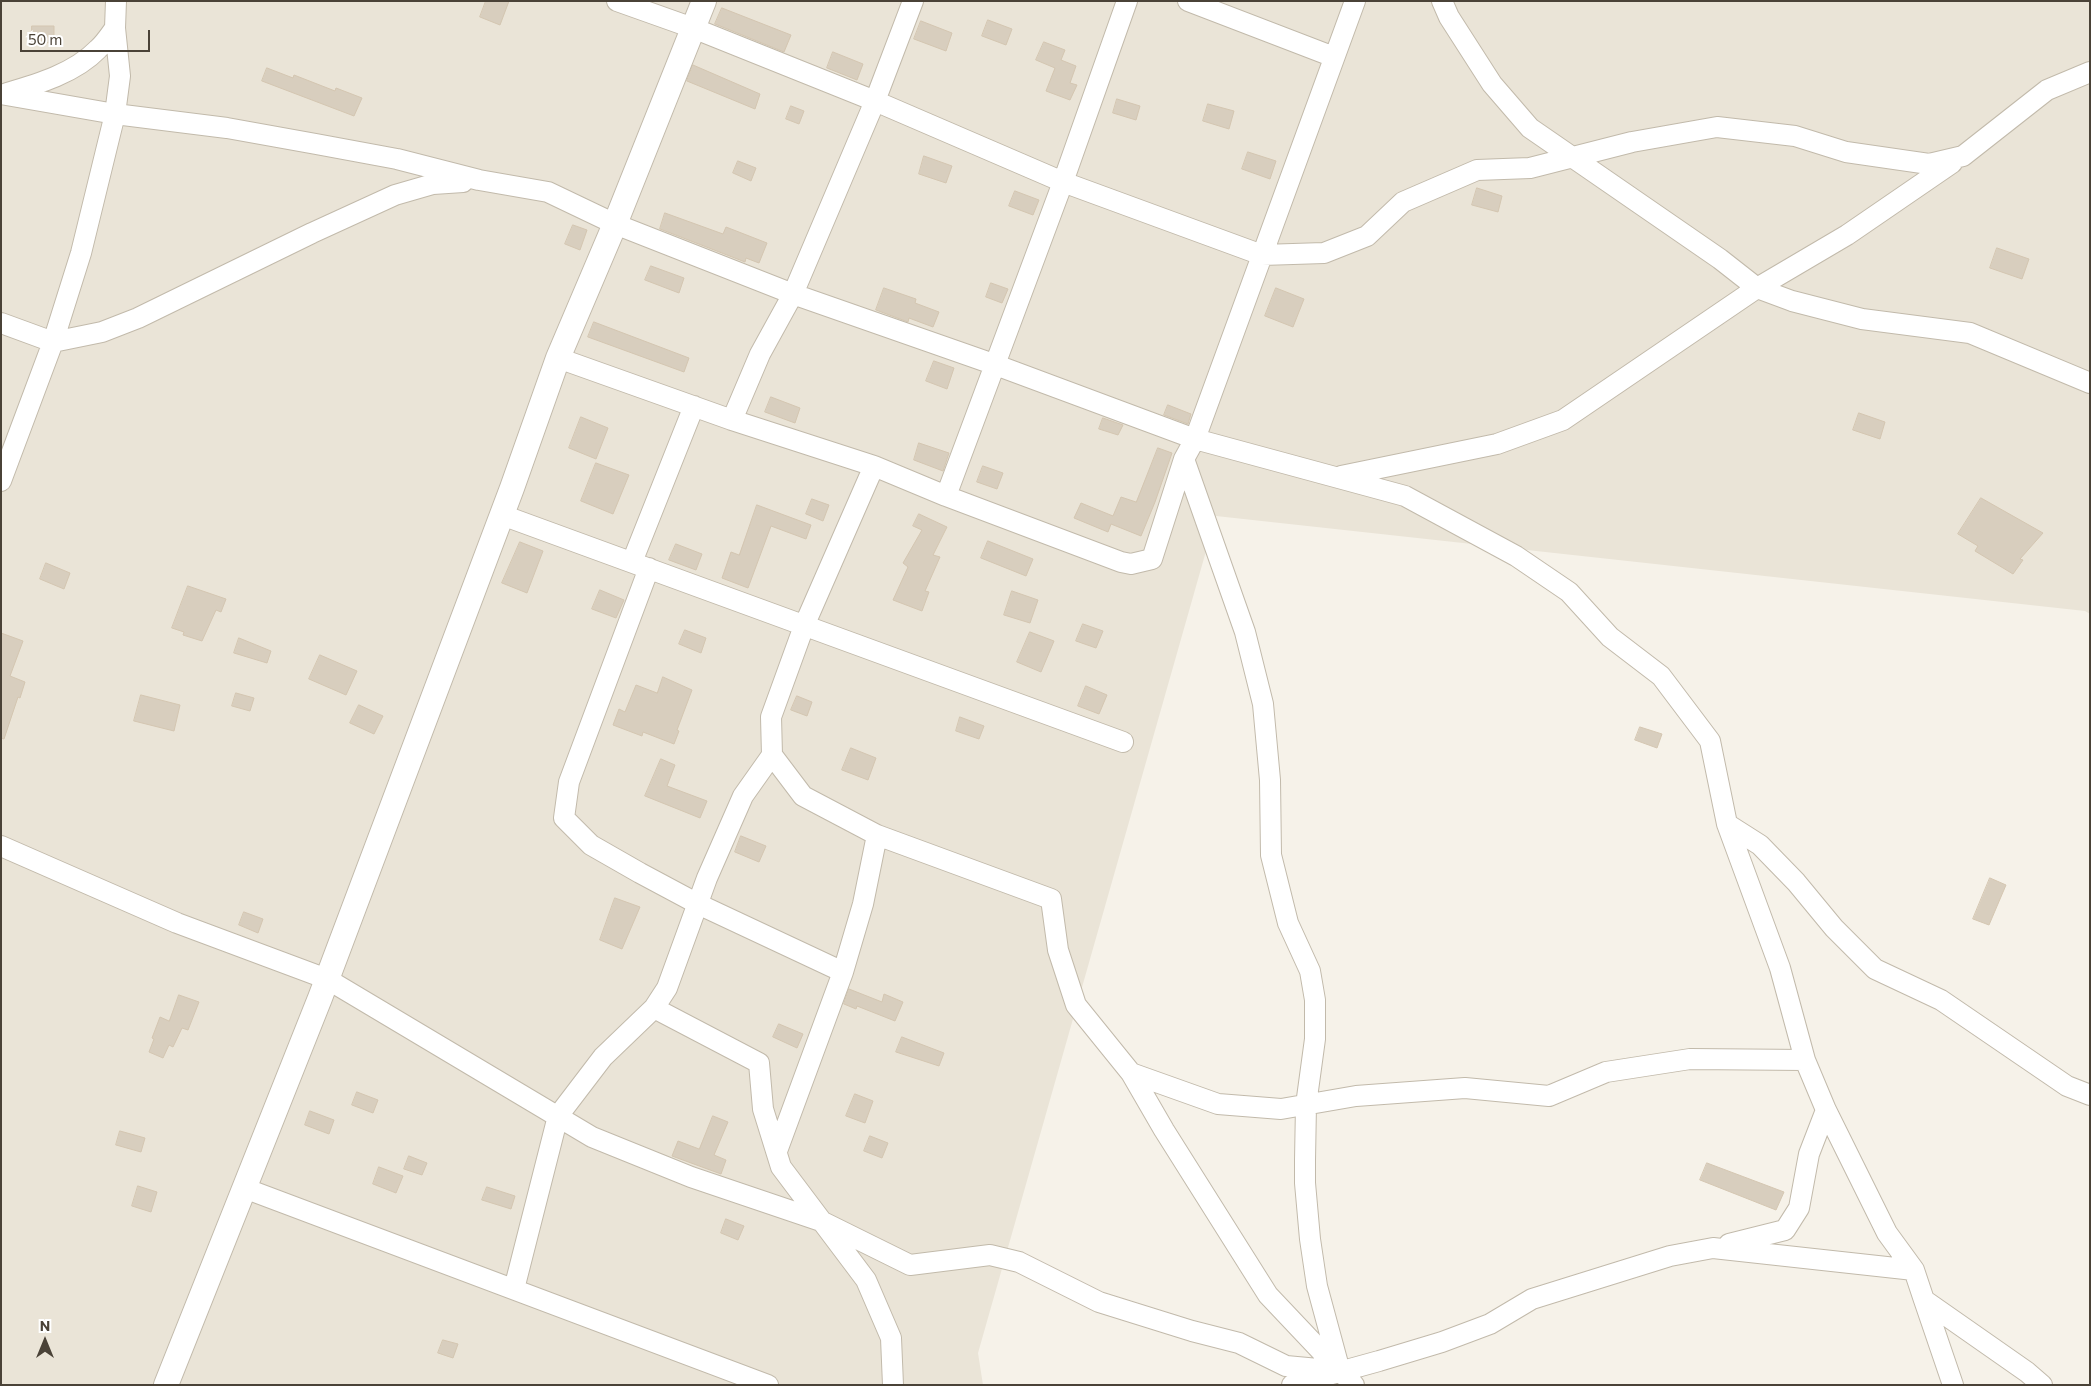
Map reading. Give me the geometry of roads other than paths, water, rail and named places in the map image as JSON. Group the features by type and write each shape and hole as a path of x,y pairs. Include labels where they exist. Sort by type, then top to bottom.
{"street":[{"path":"1,481 53,342 82,253 115,114 120,76 115,28 116,1"},
{"path":"617,1 693,28 875,101 1063,182 1262,255 1324,253 1367,236 1403,202 1477,170 1530,168 1632,142 1717,127 1795,136 1846,152 1929,164 1963,156"},
{"path":"166,1385 327,980 502,516 558,358 615,224 704,1"},
{"path":"732,420 760,354 793,294 875,101 913,1"},
{"path":"946,496 1063,182 1127,1"},
{"path":"1188,1 1334,57"},
{"path":"558,358 732,420 874,466 946,496 1121,562 1131,564 1152,559 1184,459 1195,439 1355,1"},
{"path":"1442,1 1449,17 1492,84 1530,128 1720,259 1757,288 1792,301 1862,319 1970,332 2090,383"},
{"path":"2,94 48,81 70,69 98,50 115,28"},
{"path":"1337,477 1497,444 1563,420 1757,288 1848,235 1963,156 2047,90 2090,72"},
{"path":"2,94 115,114 227,128 397,159 479,180 548,192 615,224 793,294 996,365 1195,439 1405,496 1516,556 1569,592 1610,638 1661,676 1710,741 1727,824 1780,968 1805,1060 1826,1110 1887,1234 1914,1270 1953,1385"},
{"path":"1,323 53,342 102,332 138,318 312,233 395,195 433,184 479,180"},
{"path":"694,406 569,782 564,818 591,844 698,904 843,972"},
{"path":"1184,459 1245,632 1263,704 1270,780 1271,856 1288,922 1310,971 1315,1000 1315,1039 1306,1105 1304,1183 1310,1239 1318,1286 1347,1378"},
{"path":"514,1289 558,1116 603,1057 654,1008 667,988 698,904 743,796 772,754 772,717 804,626 874,466"},
{"path":"502,516 1123,742"},
{"path":"772,754 803,796 877,835 1051,899 1058,950 1076,1005 1131,1073 1164,1130 1268,1295 1347,1378"},
{"path":"1727,824 1760,844 1796,882 1834,928 1875,969 1941,1000 2068,1086 2090,1095"},
{"path":"776,1151 843,972 863,904 877,835"},
{"path":"1,846 177,923 327,980 592,1137 692,1177 821,1221 910,1265 990,1255 1018,1262 1099,1302 1192,1331 1239,1343 1286,1366 1347,1378"},
{"path":"654,1008 759,1063 763,1109 781,1167 866,1280 891,1338 893,1385"},
{"path":"1131,1073 1218,1104 1281,1109 1356,1096 1465,1088 1549,1096 1606,1072 1690,1059 1805,1060"},
{"path":"1292,1385 1347,1378 1379,1362 1490,1324 1532,1299 1670,1256 1713,1248 1785,1230 1799,1208 1809,1154 1826,1110"},
{"path":"244,1188 768,1385"},
{"path":"1713,1248 1914,1270"},
{"path":"1924,1300 2012,1361 2042,1385"}]}
